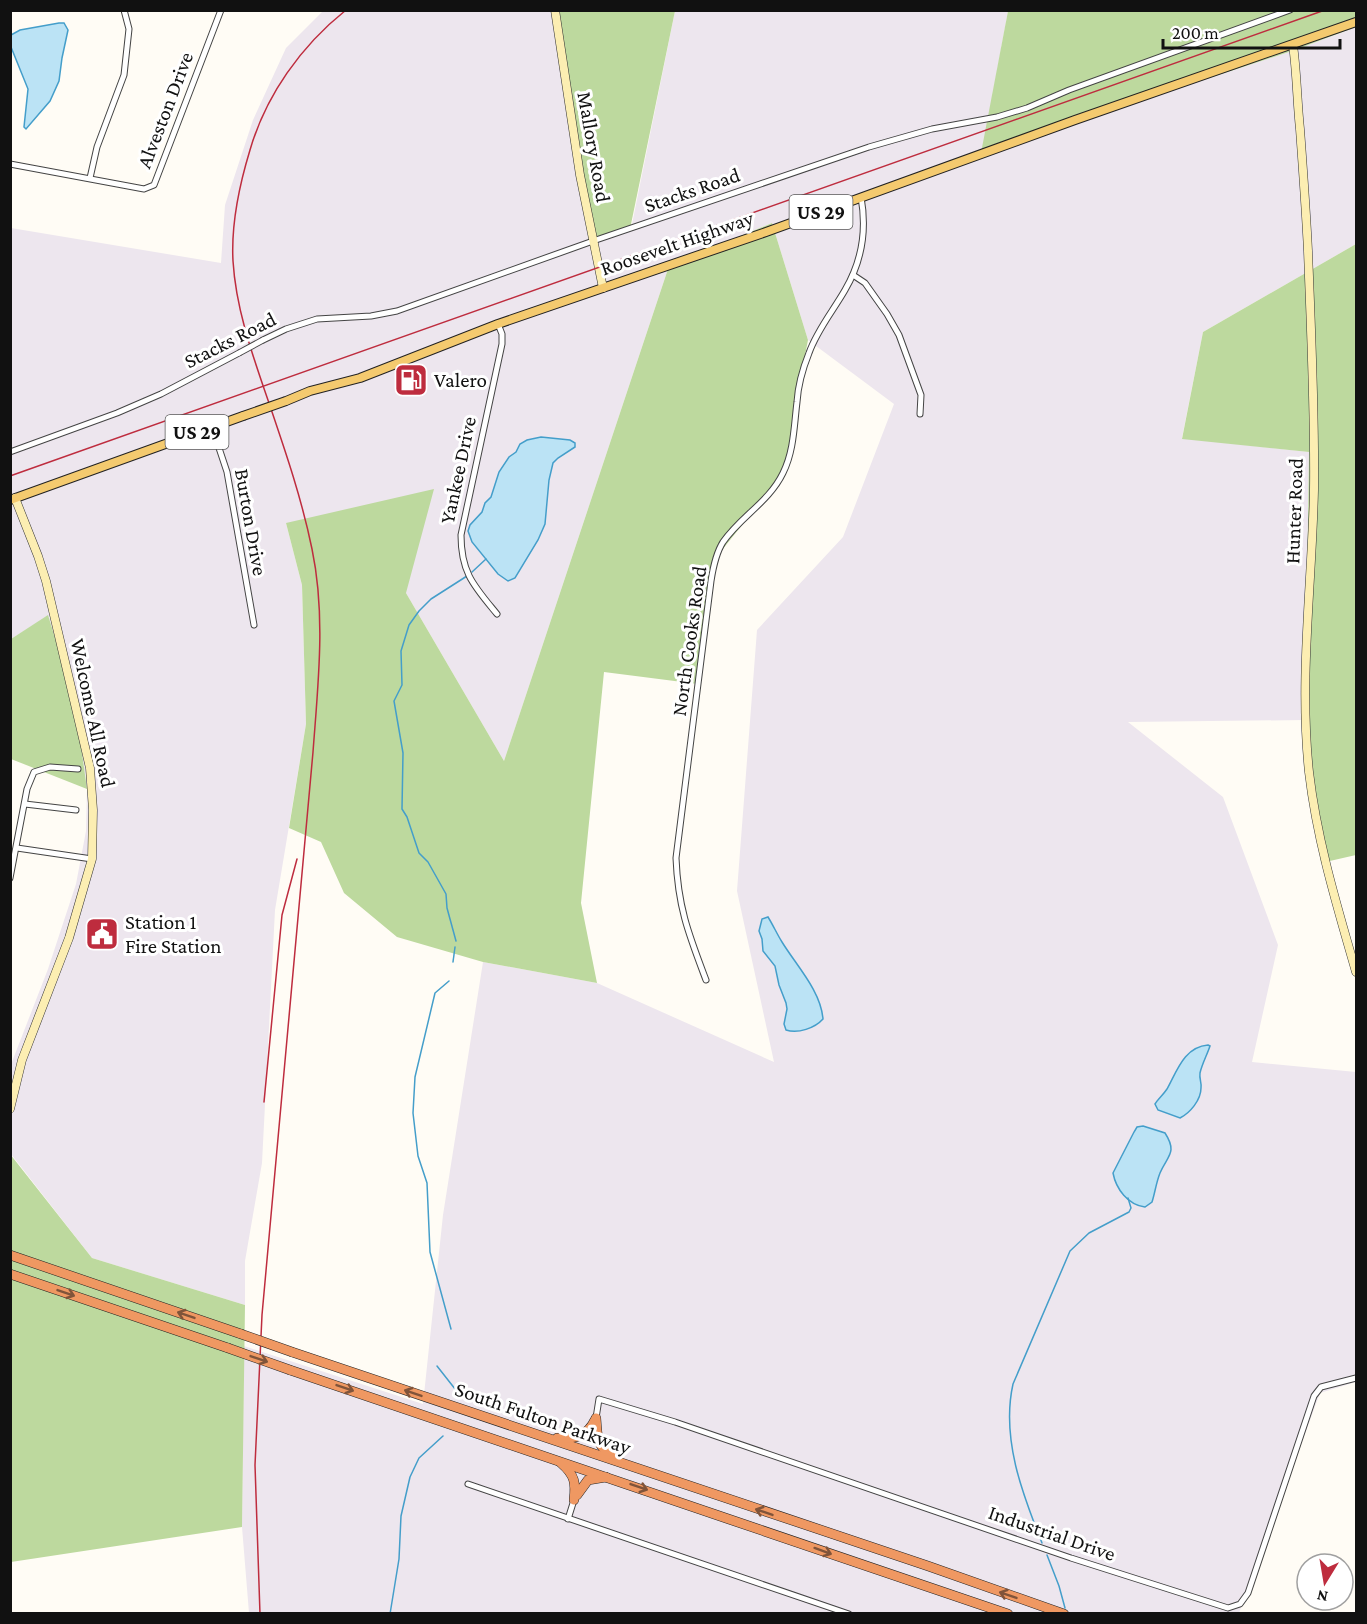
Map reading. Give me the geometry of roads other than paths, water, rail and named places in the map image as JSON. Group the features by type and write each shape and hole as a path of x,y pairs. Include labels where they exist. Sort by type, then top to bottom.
{"highway":[{"name":"South Fulton Parkway","path":"10,1255 1064,1614"},
{"name":"South Fulton Parkway","path":"10,1274 1008,1614"},
{"path":"539,1435 577,1437 588,1431 596,1418"},
{"path":"596,1418 597,1437 602,1449 641,1471"},
{"path":"556,1460 573,1475 576,1483 574,1500"},
{"path":"574,1500 588,1480 609,1477"}],"main road":[{"name":"Roosevelt Highway","path":"13,499 310,391 360,378 498,324 1356,22"}],"street":[{"path":"90,178 97,147 124,75 129,29 124,10"},
{"name":"Alveston Drive","path":"10,164 144,189 154,185 221,10"},
{"name":"Mallory Road","path":"555,10 569,109 603,288"},
{"name":"Stacks Road","path":"10,452 117,413 161,394 286,329 318,319 371,316 398,311 593,241 869,147 932,129 997,117 1027,108 1080,86 1290,10"},
{"name":"Hunter Road","path":"1293,45 1304,168 1314,397 1314,492 1305,671 1309,771 1323,853 1356,972"},
{"name":"North Cooks Road","path":"706,980 681,908 676,858 714,566 723,542 734,528 767,497 783,473 792,447 797,399 808,354 819,330 853,275 864,234 861,197"},
{"path":"853,275 865,283 899,335 921,395 920,414"},
{"name":"Yankee Drive","path":"497,615 475,587 465,568 461,553 461,535 502,344 502,334 498,324"},
{"name":"Burton Drive","path":"212,427 227,472 254,625"},
{"name":"Welcome All Road","path":"10,1108 22,1060 69,938 92,859 92,790 87,754 41,564 13,499"},
{"path":"10,878 29,781 34,772 50,767 78,769"},
{"path":"25,804 76,810"},
{"path":"17,848 92,859"},
{"name":"Industrial Drive","path":"596,1418 599,1399 675,1422 1071,1558 1228,1608 1240,1604 1248,1593 1314,1396 1321,1387 1356,1378"},
{"path":"468,1484 849,1614"},
{"path":"567,1519 574,1500"}],"water":[{"path":"64,23 68,30 59,81 50,101 26,129 24,127 28,89 11,47 11,35 20,30"},
{"path":"541,437 570,440 575,443 575,447 553,463 545,524 515,578 508,581 498,574 472,542 468,531 491,497 499,472 509,457 516,452 520,444"},
{"path":"768,917 818,998 823,1019 806,1029 786,1030 784,1024 786,1003 775,966 763,951 759,931 762,919"},
{"path":"1210,1046 1200,1073 1201,1093 1194,1106 1180,1118 1158,1110 1155,1104 1167,1089 1182,1061 1193,1050"},
{"path":"1143,1126 1165,1133 1171,1145 1170,1154 1159,1177 1152,1202 1145,1207 1128,1200 1117,1185 1113,1173 1137,1127"}],"waterway":[{"path":"472,572 486,559"},
{"path":"456,941 447,908 446,894 428,862 419,853 402,809 403,753 394,701 402,685 401,651 409,625 431,599 467,576"},
{"path":"453,962 455,947"},
{"path":"449,981 435,993 415,1077 413,1113 418,1156 427,1183 430,1252 451,1329"},
{"path":"1042,1543 1015,1465 1010,1425 1013,1384 1070,1251 1089,1233 1129,1212 1131,1208 1128,1198"},
{"path":"437,1366 459,1394"},
{"path":"390,1614 399,1559 401,1516 410,1477 419,1458 443,1436"},
{"path":"1047,1555 1065,1608"}],"railway":[{"path":"260,1614 255,1465 262,1315 313,752 319,676 320,625 316,574 303,513 288,459 252,353 238,298 233,261 233,233 242,177 265,110 300,56 314,39 346,10"},
{"path":"10,476 1325,10"},
{"path":"264,1102 282,915 297,859"}],"place":[{"name":"Valero","path":"411,380"},
{"name":"Station 1 Fire Station","path":"102,934"}]}
